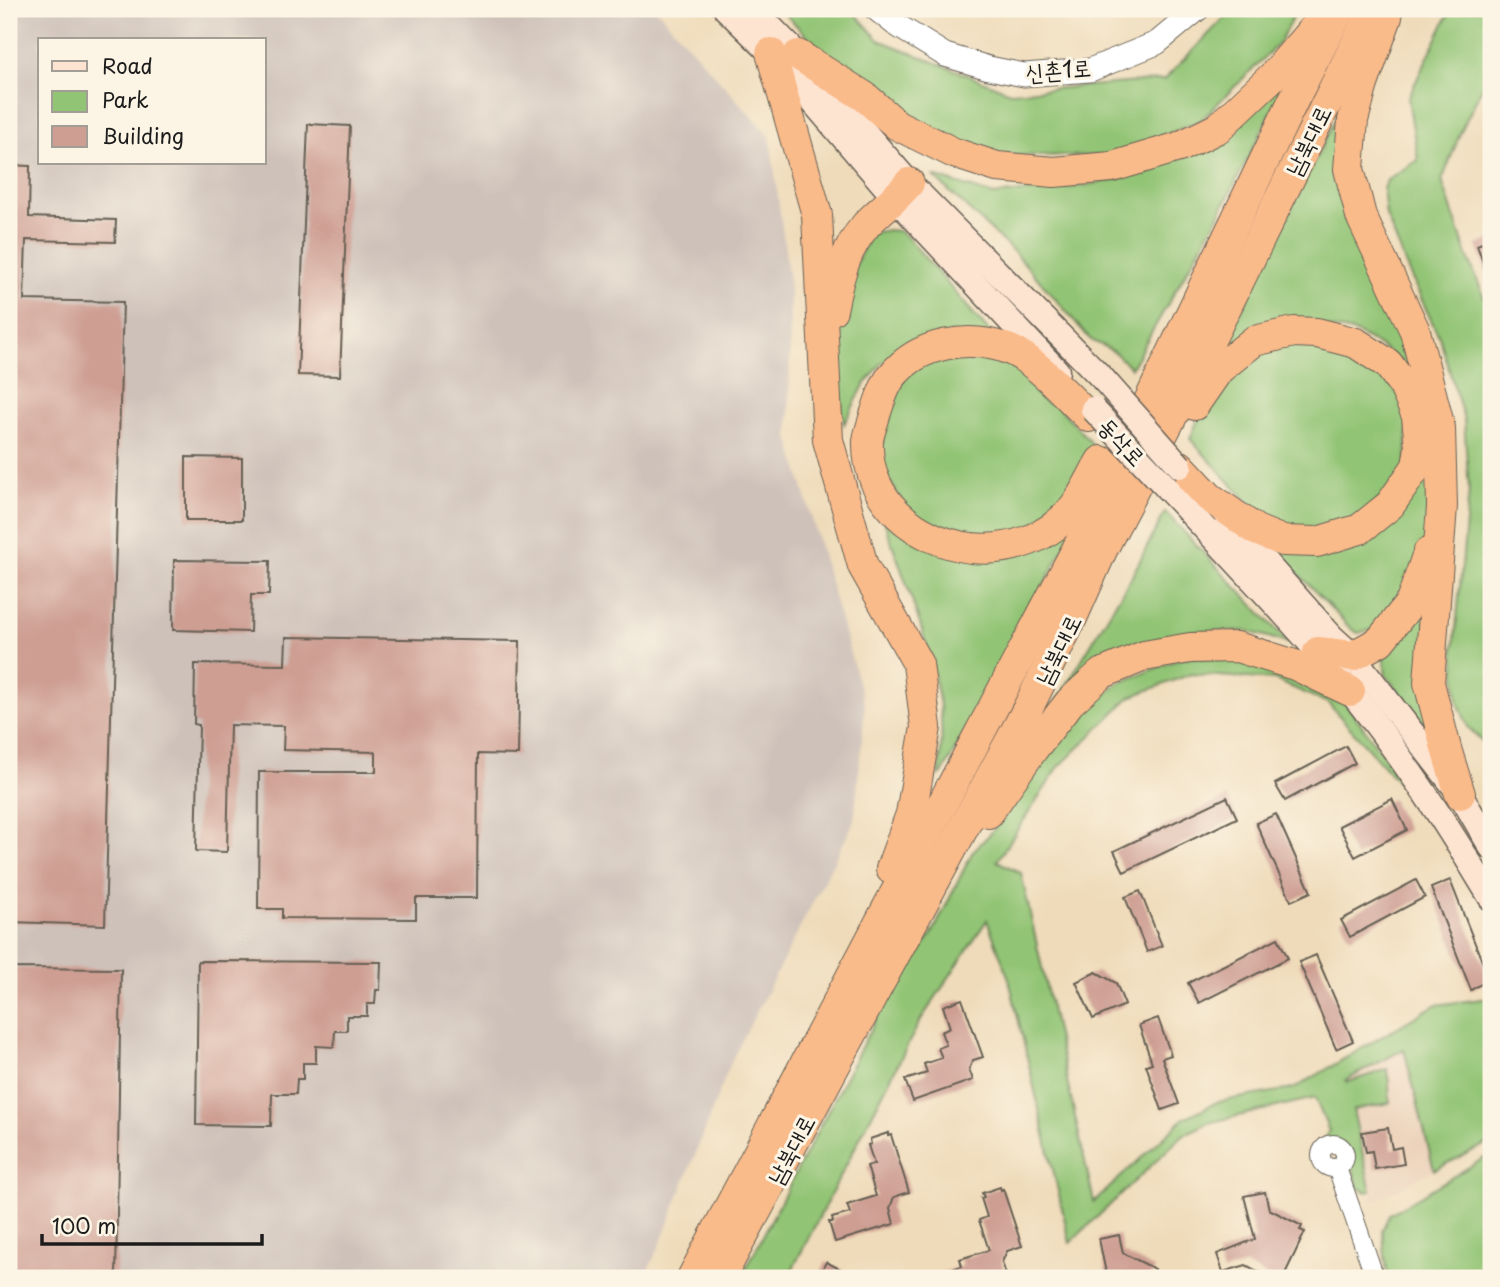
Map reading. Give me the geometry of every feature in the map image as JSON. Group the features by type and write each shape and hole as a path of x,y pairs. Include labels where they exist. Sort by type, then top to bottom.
{"highway":[{"path":"785,54 865,97 897,125 954,153 997,167 1055,172 1112,167 1179,147 1218,128 1274,75 1315,29 1328,9"},
{"name":"남북대로","path":"692,1278 1088,528 1340,9"},
{"name":"남북대로","path":"720,1278 1026,712 1072,618 1102,548 1179,403 1373,9"},
{"path":"1390,9 1353,120 1349,169 1361,216 1415,331 1440,428 1442,506 1429,683 1460,794"},
{"path":"785,54 817,215 828,440 863,566 918,664 926,727 911,814 861,956"},
{"path":"824,352 842,267 854,240 903,191"},
{"path":"1091,413 1028,359 1009,349 991,344 953,342 935,347 912,359 891,377 878,404 868,439 870,464 877,488 898,514 924,535 949,545 984,549 1014,546 1051,531 1075,506 1192,311"},
{"path":"1072,618 1194,405 1219,369 1254,341 1294,332 1317,333 1356,343 1388,363 1404,386 1417,416 1420,447 1417,466 1391,505 1360,529 1317,542 1283,541 1256,530 1209,497 1174,477"},
{"path":"1318,653 1353,656 1380,641 1411,601 1425,565 1442,506"},
{"path":"923,900 999,799 1033,748 1070,702 1101,674 1144,656 1190,648 1237,648 1295,665 1350,691"}],"main road":[{"name":"동삭로","path":"726,9 785,54"},
{"name":"동삭로","path":"753,9 785,54 1091,413 1174,477 1353,656 1460,794 1491,847"},
{"name":"동삭로","path":"903,191 1103,379 1174,477 1350,691 1445,820 1491,898"}],"street":[{"name":"신촌1로","path":"876,9 945,55 1024,75 1090,70 1157,43 1198,9"},
{"path":"1337,1168 1375,1278"}],"shaded area":[{"path":"9,9 656,9 770,137 790,288 789,437 865,706 854,822 731,1062 659,1247 644,1278 9,1278"},
{"path":"1404,1049 1434,1170 1373,1202 1346,1080"}],"green space":[{"path":"780,9 851,9 879,40 1010,92 1164,80 1233,9 1297,9 1279,43 1200,121 1112,156 987,155 928,126 834,63"},
{"path":"1451,9 1491,9 1491,69 1461,131 1442,181 1467,255 1491,314 1491,750 1468,727 1458,702 1454,650 1469,490 1464,420 1440,339 1386,215 1383,188 1388,179 1418,160 1408,98"},
{"path":"1288,79 1218,217 1131,368 1113,351 1091,340 1018,256 933,176 994,195 1082,186 1121,178"},
{"path":"1349,91 1342,124 1341,176 1352,228 1383,281 1412,355 1430,416 1431,473 1425,549 1409,590 1388,620 1371,630 1358,633 1351,629 1264,538 1307,546 1333,545 1359,537 1381,524 1399,508 1414,488 1423,466 1426,442 1424,417 1405,370 1393,356 1356,333 1295,324 1281,324 1258,332 1218,359"},
{"path":"899,231 907,237 998,342 898,352 882,363 863,387 844,424 837,360 838,309 871,233"},
{"path":"1305,342 1379,366 1408,409 1406,470 1361,519 1310,531 1263,518 1190,439 1207,397 1246,360 1273,347"},
{"path":"979,350 1024,369 1096,448 1066,502 1024,530 989,540 913,520 878,461 886,400 917,363"},
{"path":"1165,512 1289,643 1247,631 1198,631 1163,637 1130,651 1054,706 1132,576"},
{"path":"882,515 926,545 1075,527 939,776 940,706 930,657"},
{"path":"1425,590 1430,732 1386,675 1383,653"},
{"path":"1184,657 1257,661 1345,702 1423,810 1328,703 1275,680 1191,674 1130,697 1058,768 997,861 1021,873 1094,1202 1184,1118 1217,1102 1295,1088 1435,1005 1491,998 1491,1142 1434,1170 1404,1049 1346,1080 1348,1082 1388,1069 1390,1103 1353,1110 1371,1191 1358,1188 1348,1149 1334,1142 1320,1144 1329,1131 1315,1098 1208,1123 1183,1135 1070,1243 1009,979 987,920 920,1021 788,1278 741,1278 880,1011 932,934 973,851 991,833 1070,723 1119,683"},
{"path":"1491,1154 1491,1278 1389,1278 1382,1230 1390,1214"}],"building":[{"path":"308,124 350,126 340,376 298,375"},
{"path":"9,165 30,166 29,217 116,220 115,242 26,240 24,300 123,302 105,925 9,922"},
{"path":"1491,239 1491,280 1489,280 1477,245"},
{"path":"186,457 242,458 242,520 186,520"},
{"path":"174,560 270,561 269,595 251,595 250,632 173,630"},
{"path":"286,637 520,641 518,755 478,754 477,898 416,898 416,919 282,918 282,909 258,909 259,772 376,772 376,752 283,750 284,726 230,725 227,852 196,851 199,725 194,724 195,664 285,665"},
{"path":"1346,746 1355,763 1285,801 1275,784"},
{"path":"1227,797 1237,818 1124,872 1114,851"},
{"path":"1392,799 1407,830 1355,857 1339,826"},
{"path":"1276,814 1311,892 1291,901 1256,823"},
{"path":"1416,880 1425,897 1350,937 1341,920"},
{"path":"1450,880 1489,979 1471,990 1431,888"},
{"path":"1140,891 1162,946 1147,952 1125,897"},
{"path":"1278,938 1288,958 1199,1003 1188,983"},
{"path":"1316,955 1353,1041 1336,1049 1299,962"},
{"path":"198,961 381,962 380,990 376,990 375,1004 367,1004 367,1016 347,1016 347,1031 335,1031 334,1047 316,1046 316,1063 303,1063 303,1079 297,1079 296,1094 272,1094 271,1126 196,1125"},
{"path":"9,968 121,969 116,1278 9,1278"},
{"path":"1096,972 1116,983 1125,1005 1093,1019 1076,982"},
{"path":"962,999 983,1057 973,1060 969,1069 973,1080 913,1101 905,1080 927,1073 924,1064 942,1058 938,1048 946,1045 941,1032 950,1028 943,1006"},
{"path":"1158,1018 1171,1055 1162,1058 1179,1104 1162,1110 1146,1065 1152,1063 1139,1025"},
{"path":"1388,1128 1392,1149 1401,1147 1404,1164 1375,1169 1372,1151 1366,1152 1362,1132"},
{"path":"888,1133 888,1136 891,1135 909,1192 894,1197 890,1208 894,1224 835,1242 829,1222 833,1222 832,1218 850,1213 847,1205 876,1196 867,1166 874,1164 868,1145 871,1144 870,1139"},
{"path":"1000,1187 1003,1189 1022,1246 1007,1251 1002,1262 1007,1278 933,1278 933,1275 962,1266 960,1259 989,1250 979,1220 987,1217 981,1198 984,1197 982,1193"},
{"path":"1265,1192 1269,1209 1302,1226 1300,1230 1305,1232 1283,1278 1270,1278 1246,1265 1223,1272 1217,1254 1255,1239 1244,1196"},
{"path":"1119,1235 1123,1253 1155,1269 1150,1278 1107,1278 1099,1239"},
{"path":"826,1262 858,1278 818,1278"}]}
